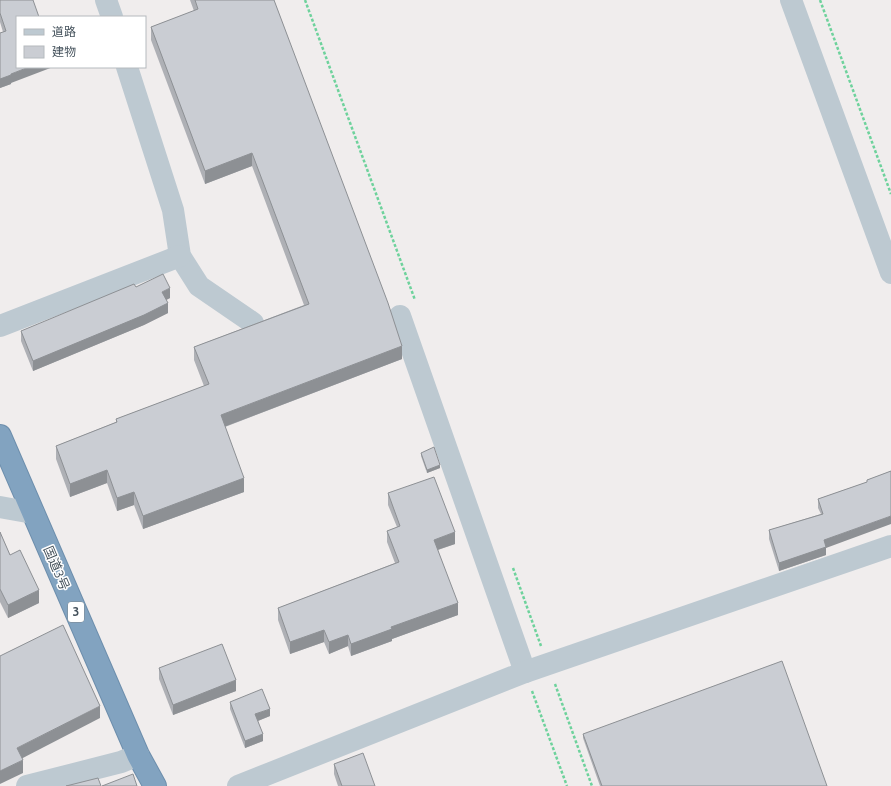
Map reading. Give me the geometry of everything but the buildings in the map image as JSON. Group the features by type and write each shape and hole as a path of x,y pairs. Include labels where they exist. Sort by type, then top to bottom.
{"highway":[{"name":"国道3号","path":"0,436 138,755 155,786"}],"street":[{"path":"106,0 112,16"},
{"path":"791,0 891,273"},
{"path":"128,68 173,210 180,256 199,286 253,322"},
{"path":"0,326 180,256"},
{"path":"400,316 525,672"},
{"path":"0,507 33,513"},
{"path":"238,786 525,672 891,546"},
{"path":"27,786 121,762 138,755"}],"path":[{"path":"820,0 891,194"},
{"path":"525,672 567,786"}]}
